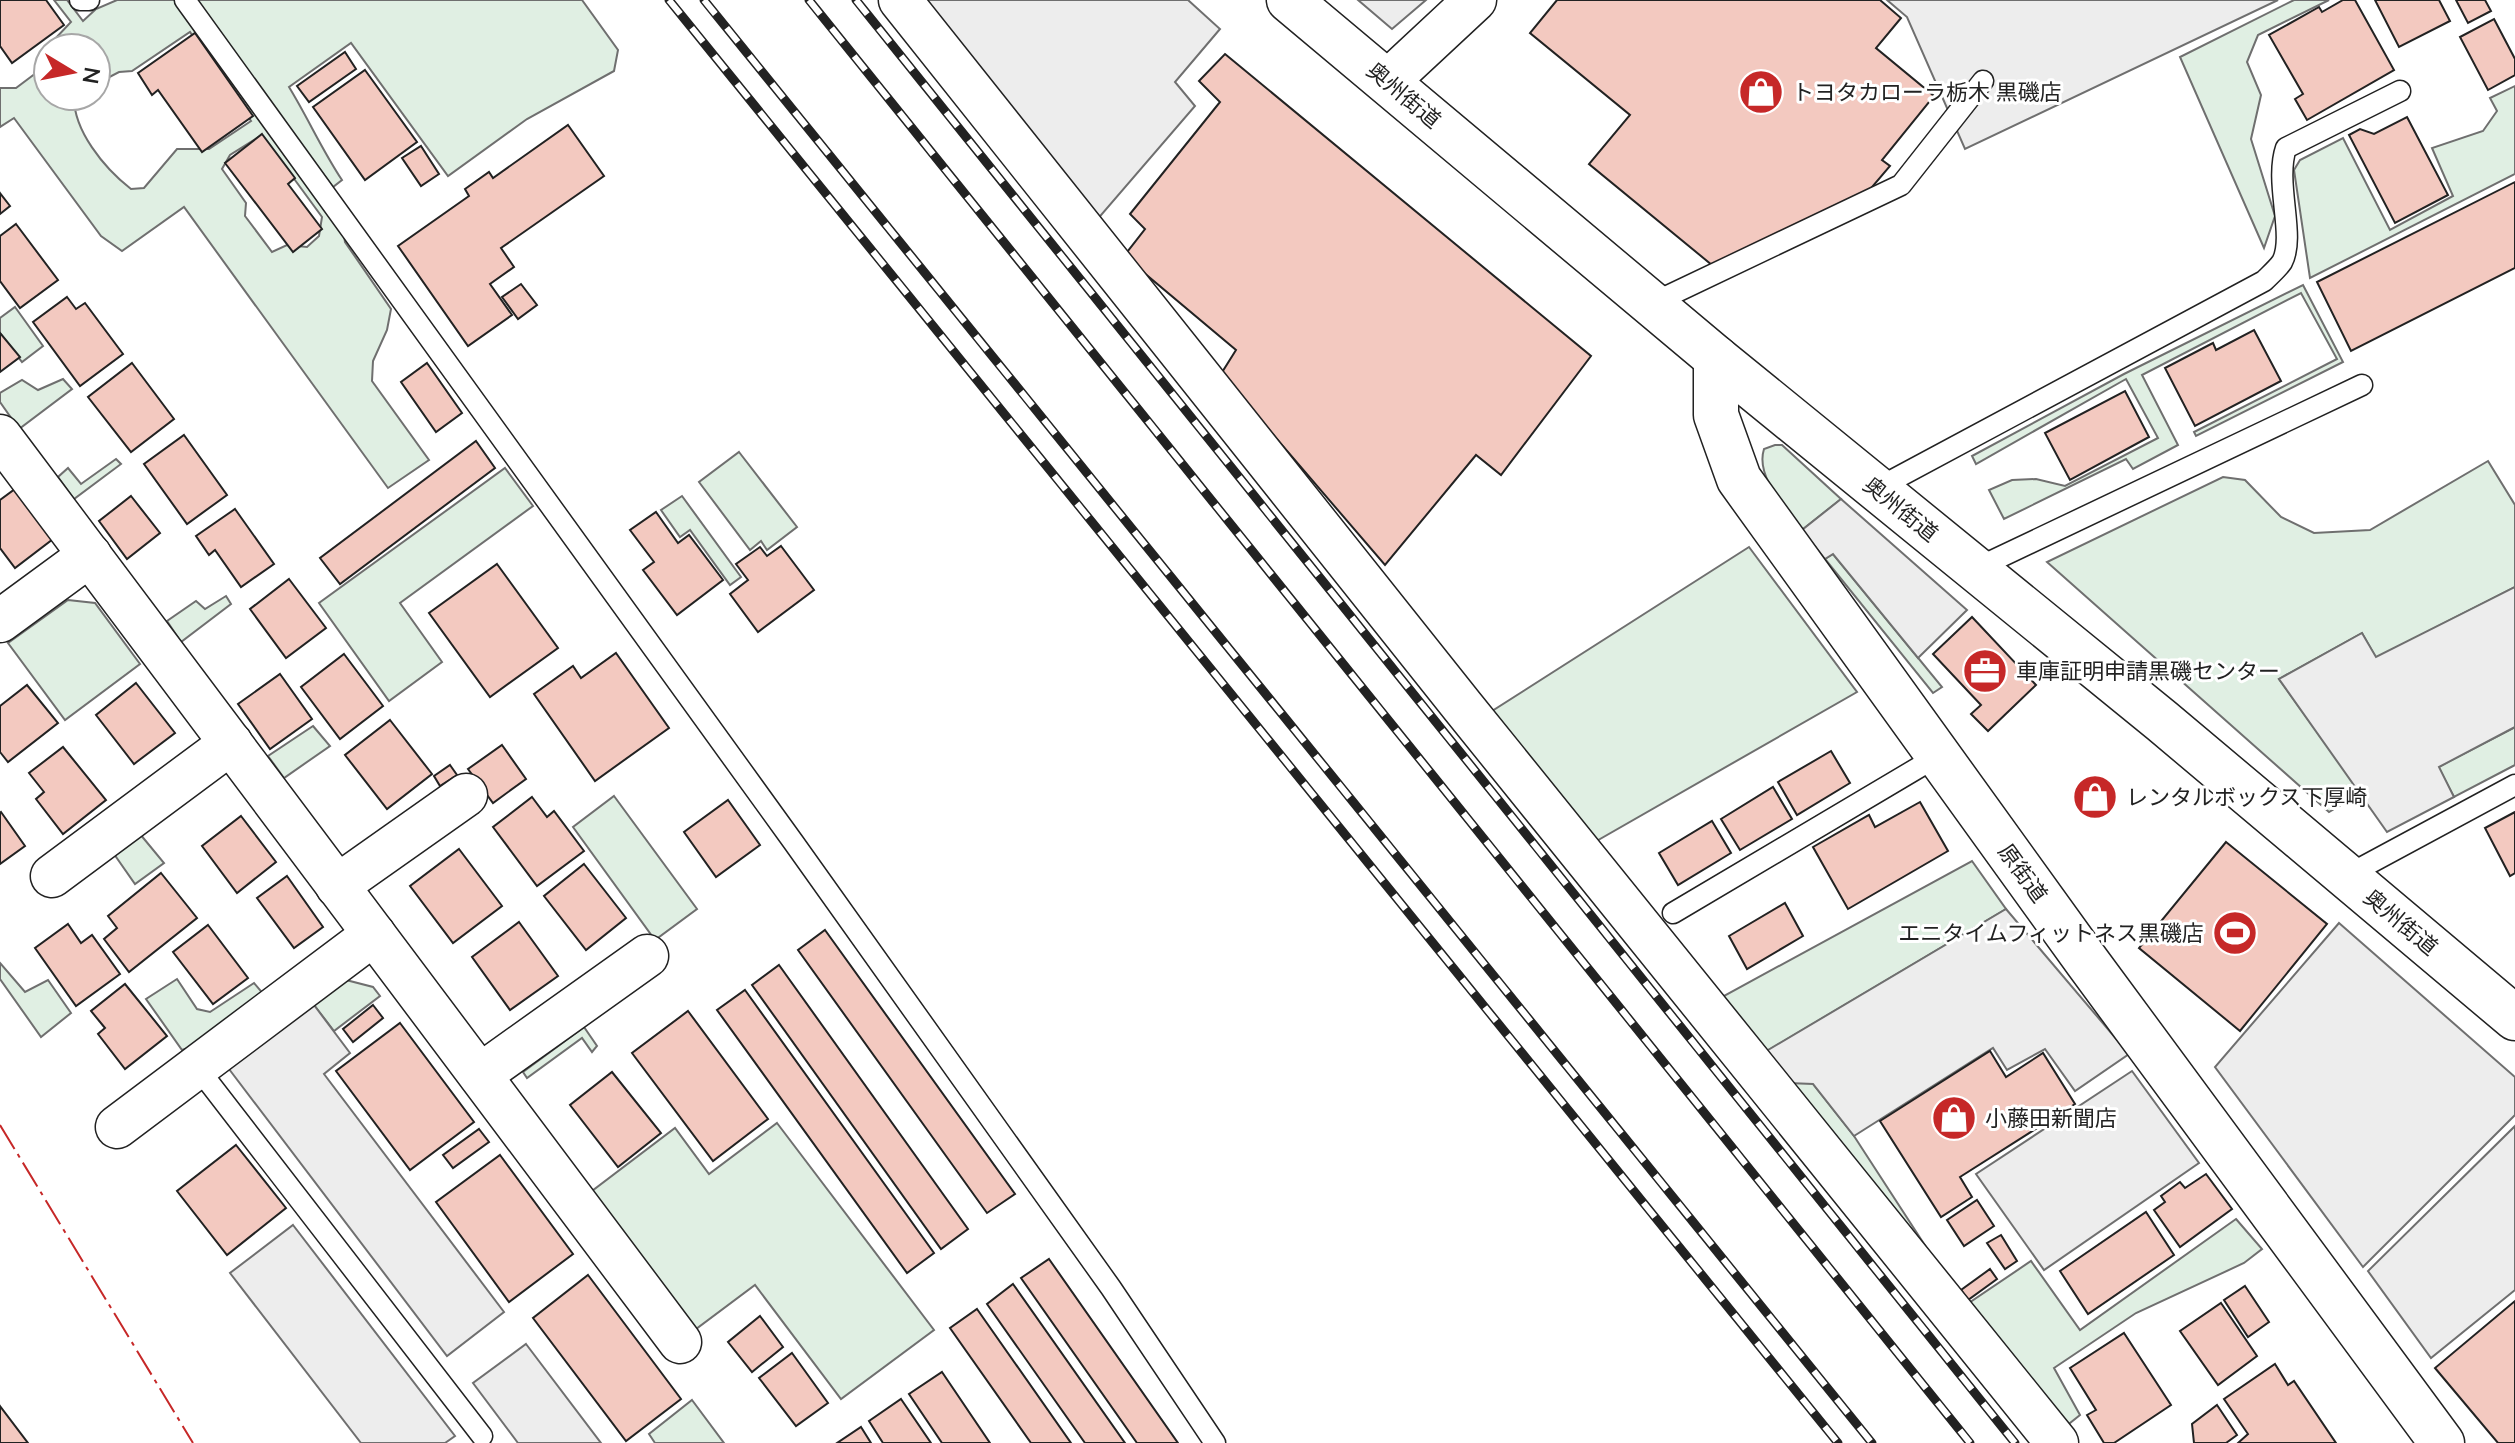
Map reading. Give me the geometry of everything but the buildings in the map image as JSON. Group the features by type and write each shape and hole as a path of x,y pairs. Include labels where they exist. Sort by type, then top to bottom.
{"main road":[{"name":"奥州街道","path":"1289,0 1716,358 2515,1018"},
{"name":"原街道","path":"1716,358 1716,415 1739,479 1938,756 2442,1443"}],"street":[{"path":"900,0 1453,695 2057,1443"},
{"path":"1388,81 1475,0"},
{"path":"0,436 680,1342"},
{"path":"0,621 90,555"},
{"path":"52,876 231,743"},
{"path":"337,886 466,795"},
{"path":"117,1127 374,934"},
{"path":"480,1075 647,956"}],"lane":[{"path":"80,0 89,0"},
{"path":"185,0 803,855 1111,1288 1215,1443"},
{"path":"1651,304 1901,185 1983,81"},
{"path":"1876,489 2264,281 2283,260 2287,233 2280,167 2286,148 2400,91"},
{"path":"1975,569 2362,385"},
{"path":"1673,913 1938,756"},
{"path":"2346,876 2515,785"},
{"path":"197,1067 482,1436"}],"green space":[{"path":"54,0 67,0 83,21 96,9 117,0 582,0 618,50 614,71 527,119 448,176 351,43 289,87 342,180 333,187 267,99 342,222 345,242 391,309 387,330 373,361 372,381 429,460 388,488 184,207 122,251 101,236 14,118 0,127 0,88 16,88 32,76 32,112 76,112 92,147 131,189 144,188 177,149 209,149 251,121 190,32 132,71 112,76 112,32 62,32 71,22","holes":["262,135 322,217 319,236 307,247 287,245 272,252 245,216 246,203 222,169 230,155"]},
{"path":"2294,0 2329,0 2258,35 2247,62 2261,95 2251,139 2275,216 2264,248 2180,57"},
{"path":"2515,86 2515,174 2310,278 2294,170 2300,160 2343,138 2390,230 2453,196 2432,148 2483,131 2497,111 2490,98"},
{"path":"2303,285 2343,362 2196,436 2194,432 2337,359 2301,293 2142,375 2178,445 2133,469 2126,459 2004,519 1989,490 2012,480 2036,479 2065,486 2158,438 2126,379 1976,464 1972,456 2124,374"},
{"path":"15,307 43,346 22,362 0,333 0,318"},
{"path":"63,379 72,389 19,429 0,402 0,393 22,380 38,390"},
{"path":"1782,445 1841,499 1802,530 1774,492 1764,470 1764,449"},
{"path":"739,452 797,527 767,550 761,541 750,550 699,482"},
{"path":"116,459 121,464 74,499 58,477 68,468 81,484"},
{"path":"2488,461 2515,505 2515,587 2376,658 2362,633 2279,679 2361,793 2329,812 2047,562 2223,477 2245,480 2281,517 2314,533 2370,530"},
{"path":"505,468 533,506 400,603 442,662 389,701 319,603"},
{"path":"682,496 741,577 730,585 690,530 680,537 661,510"},
{"path":"1749,547 1857,692 1593,843 1489,713"},
{"path":"1833,554 1942,687 1933,693 1825,559"},
{"path":"226,596 231,604 181,642 167,621 196,601 205,609"},
{"path":"68,600 95,603 140,664 65,720 8,643"},
{"path":"313,726 330,746 284,778 268,756"},
{"path":"2515,727 2515,765 2454,797 2438,767"},
{"path":"614,796 697,909 655,940 573,827"},
{"path":"140,834 164,863 135,884 114,854"},
{"path":"1972,861 2006,909 1764,1053 1813,1084 1854,1136 1952,1287 1711,1003"},
{"path":"0,963 25,992 48,980 71,1013 41,1037 0,979"},
{"path":"177,979 197,1009 210,1012 254,983 266,997 210,1041 182,1050 146,999"},
{"path":"346,980 373,987 380,996 334,1031 314,1005"},
{"path":"584,1027 597,1046 592,1052 582,1038 527,1078 523,1072"},
{"path":"777,1123 934,1330 841,1399 755,1285 696,1329 592,1191 675,1128 709,1174"},
{"path":"2236,1219 2262,1249 2244,1263 2136,1313 2054,1368 2080,1415 2060,1431 1960,1309 2031,1261 2080,1330"},
{"path":"692,1400 724,1443 655,1443 649,1434"}],"shaded area":[{"path":"918,0 1188,0 1220,29 1175,82 1195,106 1096,221"},
{"path":"1358,0 1426,0 1392,29"},
{"path":"1887,0 2278,0 1965,149 1907,17"},
{"path":"1841,499 1967,610 1918,658 1833,554 1825,559 1802,530"},
{"path":"2515,587 2515,727 2439,767 2454,797 2387,832 2279,679 2362,633 2376,657"},
{"path":"2006,909 2129,1054 2075,1091 2045,1049 2007,1070 1993,1048 1854,1136 1813,1084 1788,1083 1763,1053"},
{"path":"2339,923 2515,1077 2515,1115 2363,1267 2215,1067"},
{"path":"314,1005 350,1053 324,1074 504,1312 447,1356 229,1069"},
{"path":"2132,1071 2199,1163 2044,1270 1976,1174"},
{"path":"2515,1126 2515,1290 2431,1358 2368,1271"},
{"path":"293,1225 455,1436 445,1443 361,1443 230,1273"},
{"path":"526,1344 601,1443 518,1443 473,1383"}],"railway":[{"path":"669,0 1838,1443"},
{"path":"704,0 1872,1443"},
{"path":"809,0 1970,1443"},
{"path":"856,0 2015,1443"}],"power":[{"path":"0,1125 193,1443"}],"place":[{"name":"トヨタカローラ栃木 黒磯店","path":"1761,92"},
{"name":"車庫証明申請黒磯センター","path":"1985,671"},
{"name":"レンタルボックス下厚崎","path":"2095,797"},
{"name":"エニタイムフィットネス黒磯店","path":"2235,933"},
{"name":"小藤田新聞店","path":"1954,1118"}]}
